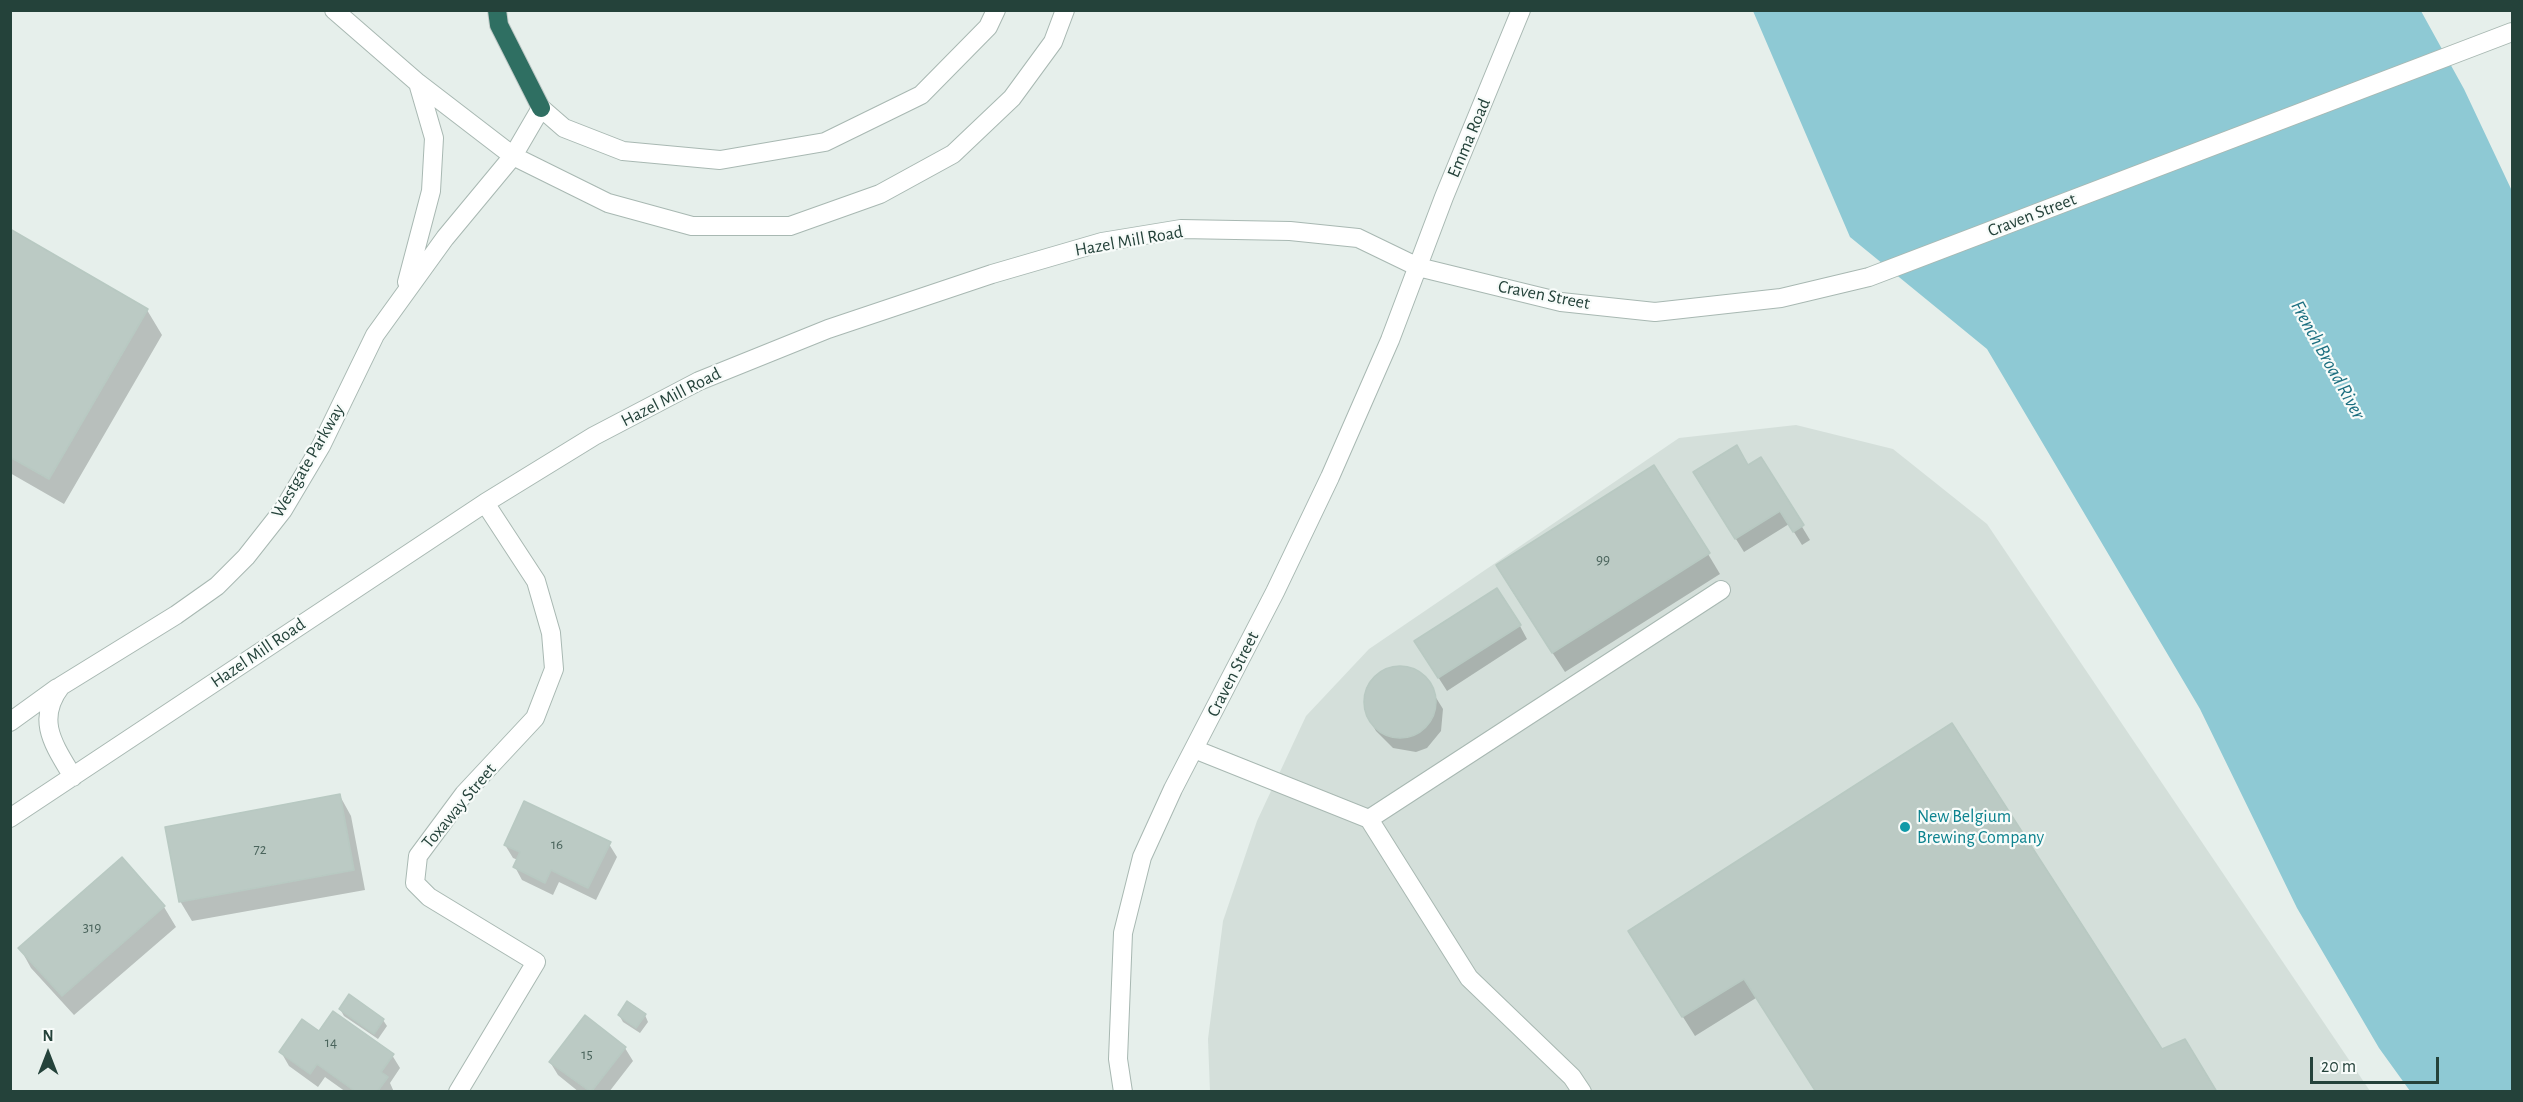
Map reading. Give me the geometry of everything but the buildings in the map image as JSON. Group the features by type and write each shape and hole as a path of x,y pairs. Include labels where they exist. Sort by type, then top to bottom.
{"highway":[{"path":"497,10 499,25 541,108"}],"street":[{"path":"334,10 417,83 513,156 608,203 692,226 790,226 880,194 953,154 1012,98 1053,42 1065,10"},
{"path":"541,108 564,128 623,151 720,160 825,142 921,96 988,27 996,10"},
{"name":"Emma Road","path":"1418,267 1521,10"},
{"name":"Craven Street","path":"1123,1092 1118,1059 1123,933 1142,857 1194,749 1275,592 1329,477 1390,340 1418,267 1561,302 1655,312 1781,298 1869,277 2512,32"},
{"path":"405,292 431,191 435,138 417,83"},
{"name":"Westgate Parkway","path":"10,723 61,686 176,615 217,586 246,557 288,501 321,446 375,335 405,292 513,156 541,108"},
{"name":"Hazel Mill Road","path":"10,818 485,503 594,436 699,381 828,329 992,274 1102,242 1181,229 1290,231 1358,238 1418,267"},
{"name":"Toxaway Street","path":"458,1092 536,962 429,897 415,883 417,856 464,794 535,718 554,669 551,633 536,581 485,503"},
{"path":"1369,819 1721,590"},
{"path":"61,686 52,697 48,729 52,742 73,777"},
{"path":"1194,749 1369,819 1469,978 1572,1077 1582,1092"}],"shaded area":[{"name":"New Belgium Brewing Company","path":"1796,425 1893,449 1987,524 2370,1091 1210,1092 1208,1039 1223,921 1257,821 1306,716 1369,649 1679,438"}],"water":[{"name":"French Broad River","path":"1753,11 2421,11 2464,89 2512,191 2512,1091 2410,1091 2379,1048 2297,908 2200,709 1987,349 1850,237"}],"place":[{"name":"New Belgium Brewing Company","path":"1905,827"}]}
